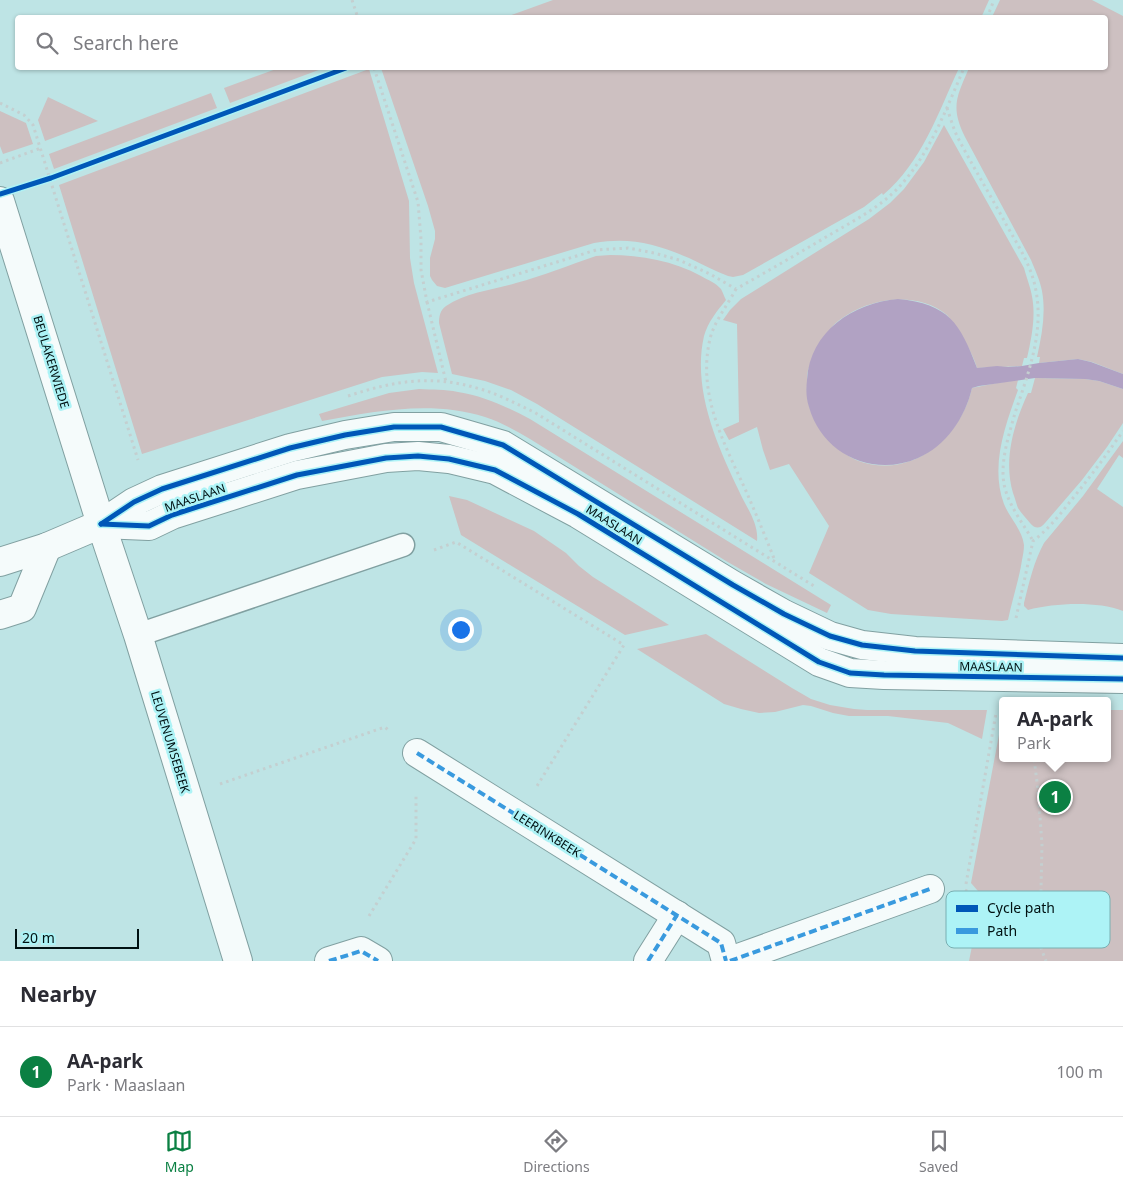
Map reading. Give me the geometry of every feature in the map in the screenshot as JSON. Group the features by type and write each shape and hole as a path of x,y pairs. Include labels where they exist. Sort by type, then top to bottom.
{"street":[{"name":"BEULAKERWIEDE","path":"0,201 101,524"},
{"name":"MAASLAAN","path":"0,562 47,547 101,524 149,526 172,515 297,476 386,458 418,456 449,459 495,470 578,514 819,662 850,673 884,675 1123,658"},
{"name":"LEUVENUMSEBEEK","path":"101,524 138,635 238,961"},
{"path":"0,615 22,608 47,547"},
{"name":"MAASLAAN","path":"1006,666 1123,679"},
{"name":"LEERINKBEEK","path":"416,753 721,943 728,961 930,888"},
{"path":"648,961 677,915"},
{"path":"329,961 370,956"}],"lane":[{"path":"138,635 402,545"}],"path":[{"path":"352,0 357,15"},
{"path":"987,15 994,0"},
{"path":"375,70 418,202 421,270 446,382"},
{"path":"775,562 756,513 719,431 712,409 707,386 706,361 710,338 736,289 855,220 881,203 899,187 928,147 963,70"},
{"path":"0,103 24,115 33,125 139,463"},
{"path":"947,108 957,134 1027,262 1036,290 1039,310 1033,356 1008,437 1004,461 1004,482 1008,497 1033,541"},
{"path":"0,164 41,148"},
{"path":"42,181 60,174"},
{"path":"427,302 596,250 628,248 679,260 710,274 736,289"},
{"path":"1000,697 1033,541 1043,533 1069,504 1123,431"},
{"path":"402,545 424,554 456,542 624,645 518,816"},
{"path":"967,891 965,890 999,700"},
{"path":"186,795 385,728 416,753 416,839 365,923 370,956"},
{"path":"1034,762 1042,844 1041,891"},
{"path":"1041,948 1046,961"}],"shaded area":[{"path":"553,0 989,0 982,15 512,15"},
{"path":"1000,0 1092,0 1123,16 1123,374 1092,362 1078,359 1039,363 1040,357 1037,357 1044,308 1040,283 1031,260 960,127 957,109 961,86 968,70 1108,70 1108,15 993,15"},
{"path":"274,70 319,70 230,103 224,88"},
{"path":"369,70 409,201 410,258 414,283 438,373 422,372 382,377 142,454 59,185"},
{"path":"382,70 958,70 928,136 897,182 883,195 882,193 864,207 743,275 728,276 689,258 643,243 607,241 594,243 445,288 437,286 430,276 430,258 435,231"},
{"path":"211,93 217,108 54,169 49,154"},
{"path":"48,97 98,121 45,141 38,120"},
{"path":"0,111 26,123 33,144 3,154 0,146"},
{"path":"944,125 1024,268 1032,294 1033,310 1032,331 1027,358 1024,358 1022,366 977,368 968,347 947,315 924,303 911,300 884,301 858,309 835,323 808,370 807,392 813,417 824,434 843,452 856,460 876,465 895,465 913,460 929,451 944,439 966,407 972,388 1018,380 1016,388 1018,390 1001,446 998,475 1004,504 1021,534 1024,547 1008,620 1002,621 891,614 868,610 809,573 829,526 789,464 770,470 757,427 729,440 723,429 739,422 737,324 723,320 730,310 741,299 869,219 890,203 904,189 924,162"},
{"path":"596,256 634,256 680,266 712,282 721,289 726,300 710,321 704,336 701,376 704,396 715,436 754,521 757,541 537,404 511,390 485,381 452,374 439,323 441,312 446,306 471,294 546,274"},
{"path":"898,299 929,306 941,311 950,318 965,339 977,368 1022,366 1078,359 1123,374 1123,389 1099,381 1085,379 1035,378 979,386 972,388 965,410 953,430 928,453 901,463 884,465 867,463 851,458 825,438 816,424 807,397 810,363 816,347 825,334 850,313 865,306"},
{"path":"1035,378 1085,379 1099,381 1123,389 1123,423 1082,480 1045,523 1038,528 1032,525 1018,508 1010,480 1009,467 1014,429 1028,393 1031,393"},
{"path":"419,389 448,390 477,396 504,406 530,419 831,605 827,613 766,584 726,561 530,439 491,419 465,412 424,408 383,411 322,421 319,414 389,393"},
{"path":"1123,441 1123,458 1119,455 1097,489 1123,507 1123,611 1089,604 1051,606 1028,610 1024,603 1040,550"},
{"path":"449,496 467,500 534,531 566,553 593,577 669,625 625,635 461,535"},
{"path":"706,634 811,699 830,705 867,710 987,710 982,739 948,723 888,716 849,716 803,705 775,712 759,713 741,709 724,704 637,649"},
{"path":"1111,710 1123,710 1123,961 969,961 972,948 1110,948 1110,891 978,891 971,883 999,735 999,762 1111,762"}],"marked path":[{"path":"417,753 721,943 726,961"},
{"path":"730,961 930,889"},
{"path":"648,961 677,915"},
{"path":"329,961 361,951 378,961"}],"cycle path":[{"path":"0,194 51,178 341,70"},
{"path":"101,524 134,502 162,489 290,448 345,435 394,427 441,427 503,445 733,585 784,614 830,636 862,645 915,651 1123,658"},
{"path":"101,524 149,526 172,515 297,475 386,458 418,456 449,459 495,470 578,514 819,662 850,673 1123,679"}],"place":[{"name":"AA-park","path":"1055,797"}]}
